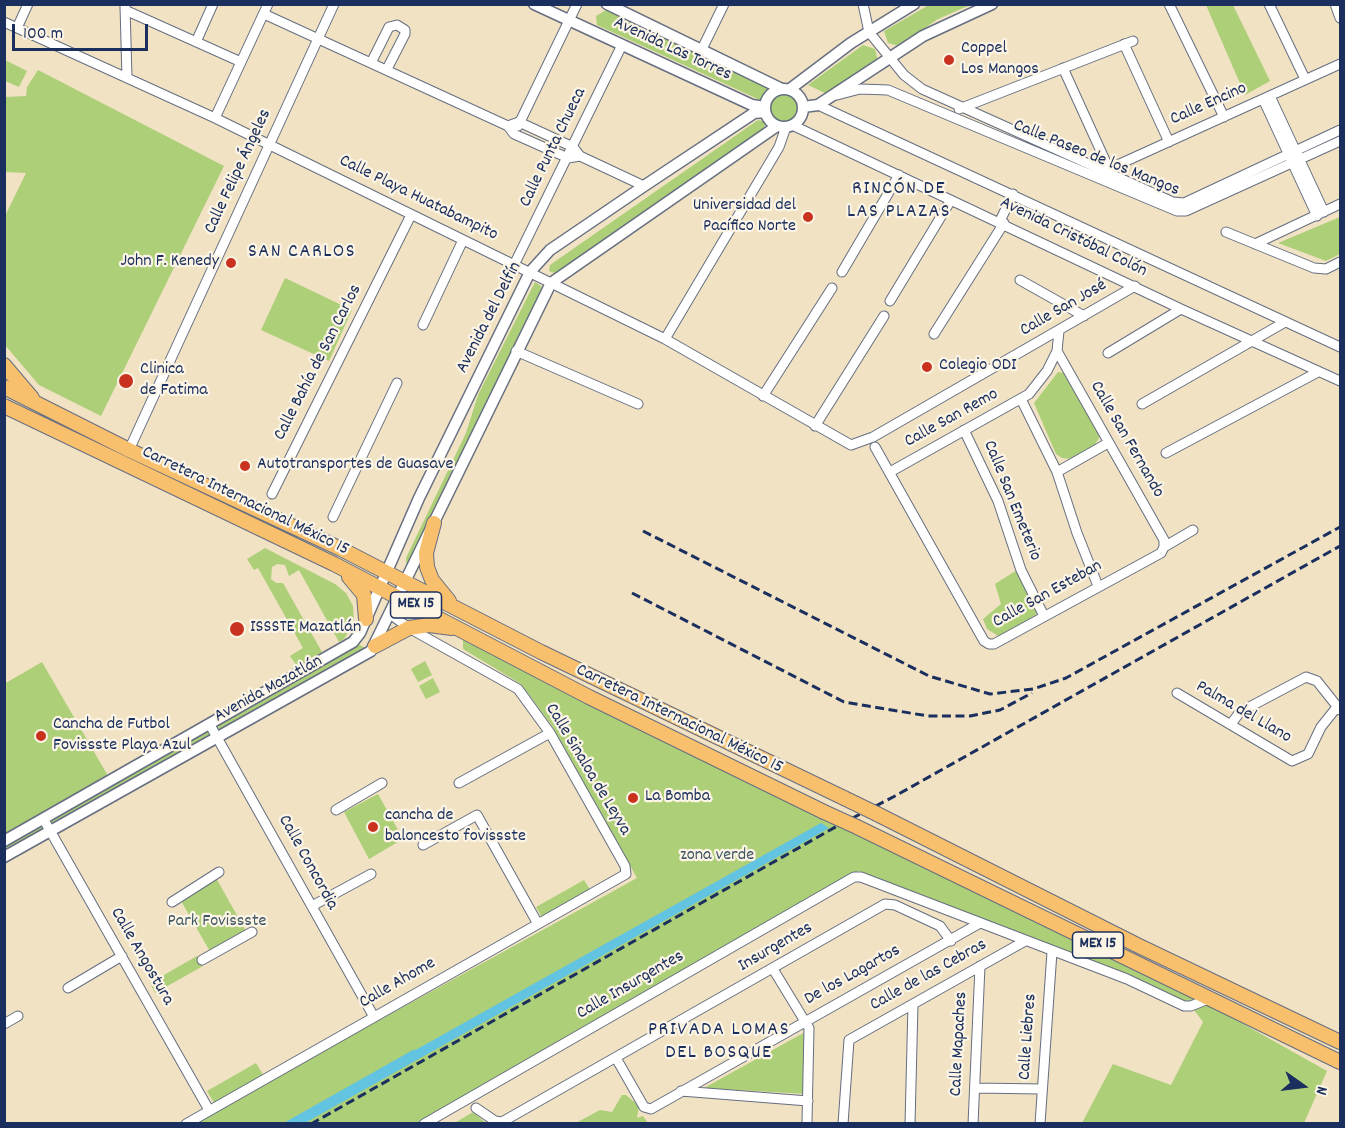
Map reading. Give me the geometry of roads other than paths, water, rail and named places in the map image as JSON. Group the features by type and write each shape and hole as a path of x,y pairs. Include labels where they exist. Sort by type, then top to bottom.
{"main road":[{"path":"4,365 35,402"},
{"name":"Carretera Internacional México 15","path":"4,387 129,450 405,581 541,652 877,814 1139,946 1341,1042"},
{"name":"Carretera Internacional México 15","path":"4,406 334,564 462,628 589,697 1341,1062"},
{"path":"434,523 426,553 427,567 432,580 452,605"},
{"path":"334,564 361,588 367,604 366,619"},
{"path":"375,646 409,628 429,625 462,628"}],"street":[{"path":"17,28 28,4"},
{"path":"196,42 213,4"},
{"path":"215,118 268,4"},
{"name":"Calle Felipe Ángeles","path":"129,450 334,4"},
{"name":"Avenida Las Torres","path":"534,4 765,109"},
{"path":"511,130 519,123 577,4"},
{"name":"Avenida Las Torres","path":"607,4 786,89"},
{"path":"702,49 724,4"},
{"path":"863,4 869,32"},
{"path":"785,126 765,109 769,96 786,89 914,4"},
{"path":"803,106 818,105 940,27 992,4"},
{"path":"1169,4 1224,117"},
{"path":"1269,4 1305,79"},
{"path":"1335,4 1341,18"},
{"path":"127,78 125,7 241,62"},
{"path":"264,14 417,83 568,158 580,156"},
{"name":"Calle Playa Huatabampito","path":"4,22 215,118 665,339 850,445"},
{"path":"371,63 389,27 397,25 405,30 405,34 387,69"},
{"name":"Calle Paseo de los Mangos","path":"869,32 904,75 922,89 1179,203 1294,156 1341,141"},
{"path":"950,115 961,107 1129,43 1169,142"},
{"name":"Calle Punta Chueca","path":"514,265 622,45"},
{"name":"Calle Encino","path":"1092,177 1341,64"},
{"path":"1064,68 1106,170"},
{"path":"665,339 779,147 785,126 801,116 803,106 800,97 786,89"},
{"name":"Calle Paseo de los Mangos","path":"834,95 860,89 888,90 1164,207 1186,211 1341,130"},
{"path":"1267,98 1320,214"},
{"name":"Avenida Cristóbal Colón","path":"818,105 1341,347"},
{"name":"Avenida del Delfín","path":"386,572 419,498 530,272 550,250 754,113 765,109"},
{"path":"519,123 573,147 580,156 644,186"},
{"name":"Avenida del Delfín","path":"405,581 551,283 785,126"},
{"name":"Avenida Cristóbal Colón","path":"785,126 1002,222 1181,309 1341,381"},
{"path":"842,272 899,176"},
{"path":"934,334 996,236 1013,194"},
{"path":"890,301 951,200"},
{"path":"1256,244 1341,204"},
{"name":"Calle Bahía de San Carlos","path":"272,494 411,215"},
{"path":"1226,232 1314,267 1326,269 1341,262"},
{"path":"423,325 463,240"},
{"path":"1020,280 1084,316"},
{"name":"Calle San José","path":"850,445 873,437 1135,286"},
{"path":"763,396 832,288"},
{"path":"1108,353 1181,309"},
{"path":"815,426 884,316"},
{"path":"1142,404 1285,322"},
{"name":"Calle San Remo","path":"890,472 1021,399 1040,382 1057,351 1059,331"},
{"path":"516,351 638,404"},
{"name":"Calle San Fernando","path":"1057,351 1164,540 1164,547"},
{"path":"1166,453 1318,372"},
{"path":"333,517 397,383"},
{"path":"1021,399 1057,472 1077,534 1098,585"},
{"name":"Calle San Emeterio","path":"964,430 998,501 1021,570 1044,616"},
{"path":"1057,472 1108,443"},
{"name":"Calle San Esteban","path":"875,447 984,641 994,644 1098,585 1161,553 1164,547 1193,530"},
{"path":"379,587 386,572"},
{"path":"375,646 405,581"},
{"name":"Avenida Mazatlán","path":"4,842 353,642 366,619 379,587"},
{"name":"Calle Sinaloa de Leyva","path":"390,614 409,628 511,684 550,733 625,867 626,874"},
{"name":"Avenida Mazatlán","path":"4,857 217,738 375,646"},
{"path":"1231,724 1240,712 1306,677 1317,681 1339,709"},
{"name":"Palma del Llano","path":"1177,693 1292,761 1308,754 1321,727 1339,709"},
{"name":"Calle Concordia","path":"210,725 374,1017"},
{"path":"459,783 550,733"},
{"path":"336,810 382,783"},
{"path":"423,845 477,815 538,924"},
{"name":"Calle Angostura","path":"44,820 209,1110"},
{"path":"172,902 219,872"},
{"path":"312,906 371,874"},
{"name":"Calle Ahome","path":"186,1124 626,874"},
{"name":"Calle Insurgentes","path":"424,1124 438,1120 854,877 861,877 980,923"},
{"name":"Insurgentes","path":"476,1108 495,1121 502,1122 890,903 940,926 951,941"},
{"path":"980,923 1127,979 1184,1006 1208,999"},
{"name":"De los Lagartos","path":"616,1058 647,1109 980,923"},
{"path":"201,960 252,932"},
{"name":"Calle de las Cebras","path":"843,1124 849,1040 1025,941"},
{"name":"Calle Liebres","path":"1040,1124 1052,952"},
{"path":"68,988 122,956"},
{"name":"Calle Mapaches","path":"973,1124 980,966"},
{"path":"773,969 809,1028 807,1122"},
{"path":"910,1124 913,1004"},
{"path":"4,1024 18,1016"},
{"path":"975,1088 1042,1089"},
{"path":"681,1091 808,1101"}],"water":[{"path":"821,823 829,828 305,1123 285,1123"}],"waterway":[{"path":"285,1124 414,1051"}],"railway":[{"path":"643,531 929,676 990,694 1033,689 1066,678 1340,527"},
{"path":"311,1124 839,825 895,796 1340,546"},
{"path":"632,593 844,702 928,716 970,716 1000,710 1032,693"}],"place":[{"name":"Coppel Los Mangos","path":"949,60"},
{"name":"Universidad del Pacífico Norte","path":"808,217"},
{"name":"John F. Kenedy","path":"231,263"},
{"name":"Colegio ODI","path":"927,367"},
{"name":"Clinica de Fatima","path":"126,381"},
{"name":"Autotransportes de Guasave","path":"245,466"},
{"name":"ISSSTE Mazatlán","path":"237,629"},
{"name":"Cancha de Futbol Fovissste Playa Azul","path":"41,736"},
{"name":"La Bomba","path":"633,798"},
{"name":"cancha de baloncesto fovissste","path":"373,827"}],"district":[{"name":"RINCÓN DE LAS PLAZAS","path":"899,202"},
{"name":"SAN CARLOS","path":"302,253"},
{"name":"PRIVADA LOMAS DEL BOSQUE","path":"719,1042"}],"park label":[{"name":"zona verde","path":"717,857"},
{"name":"Park Fovissste","path":"217,923"}]}
